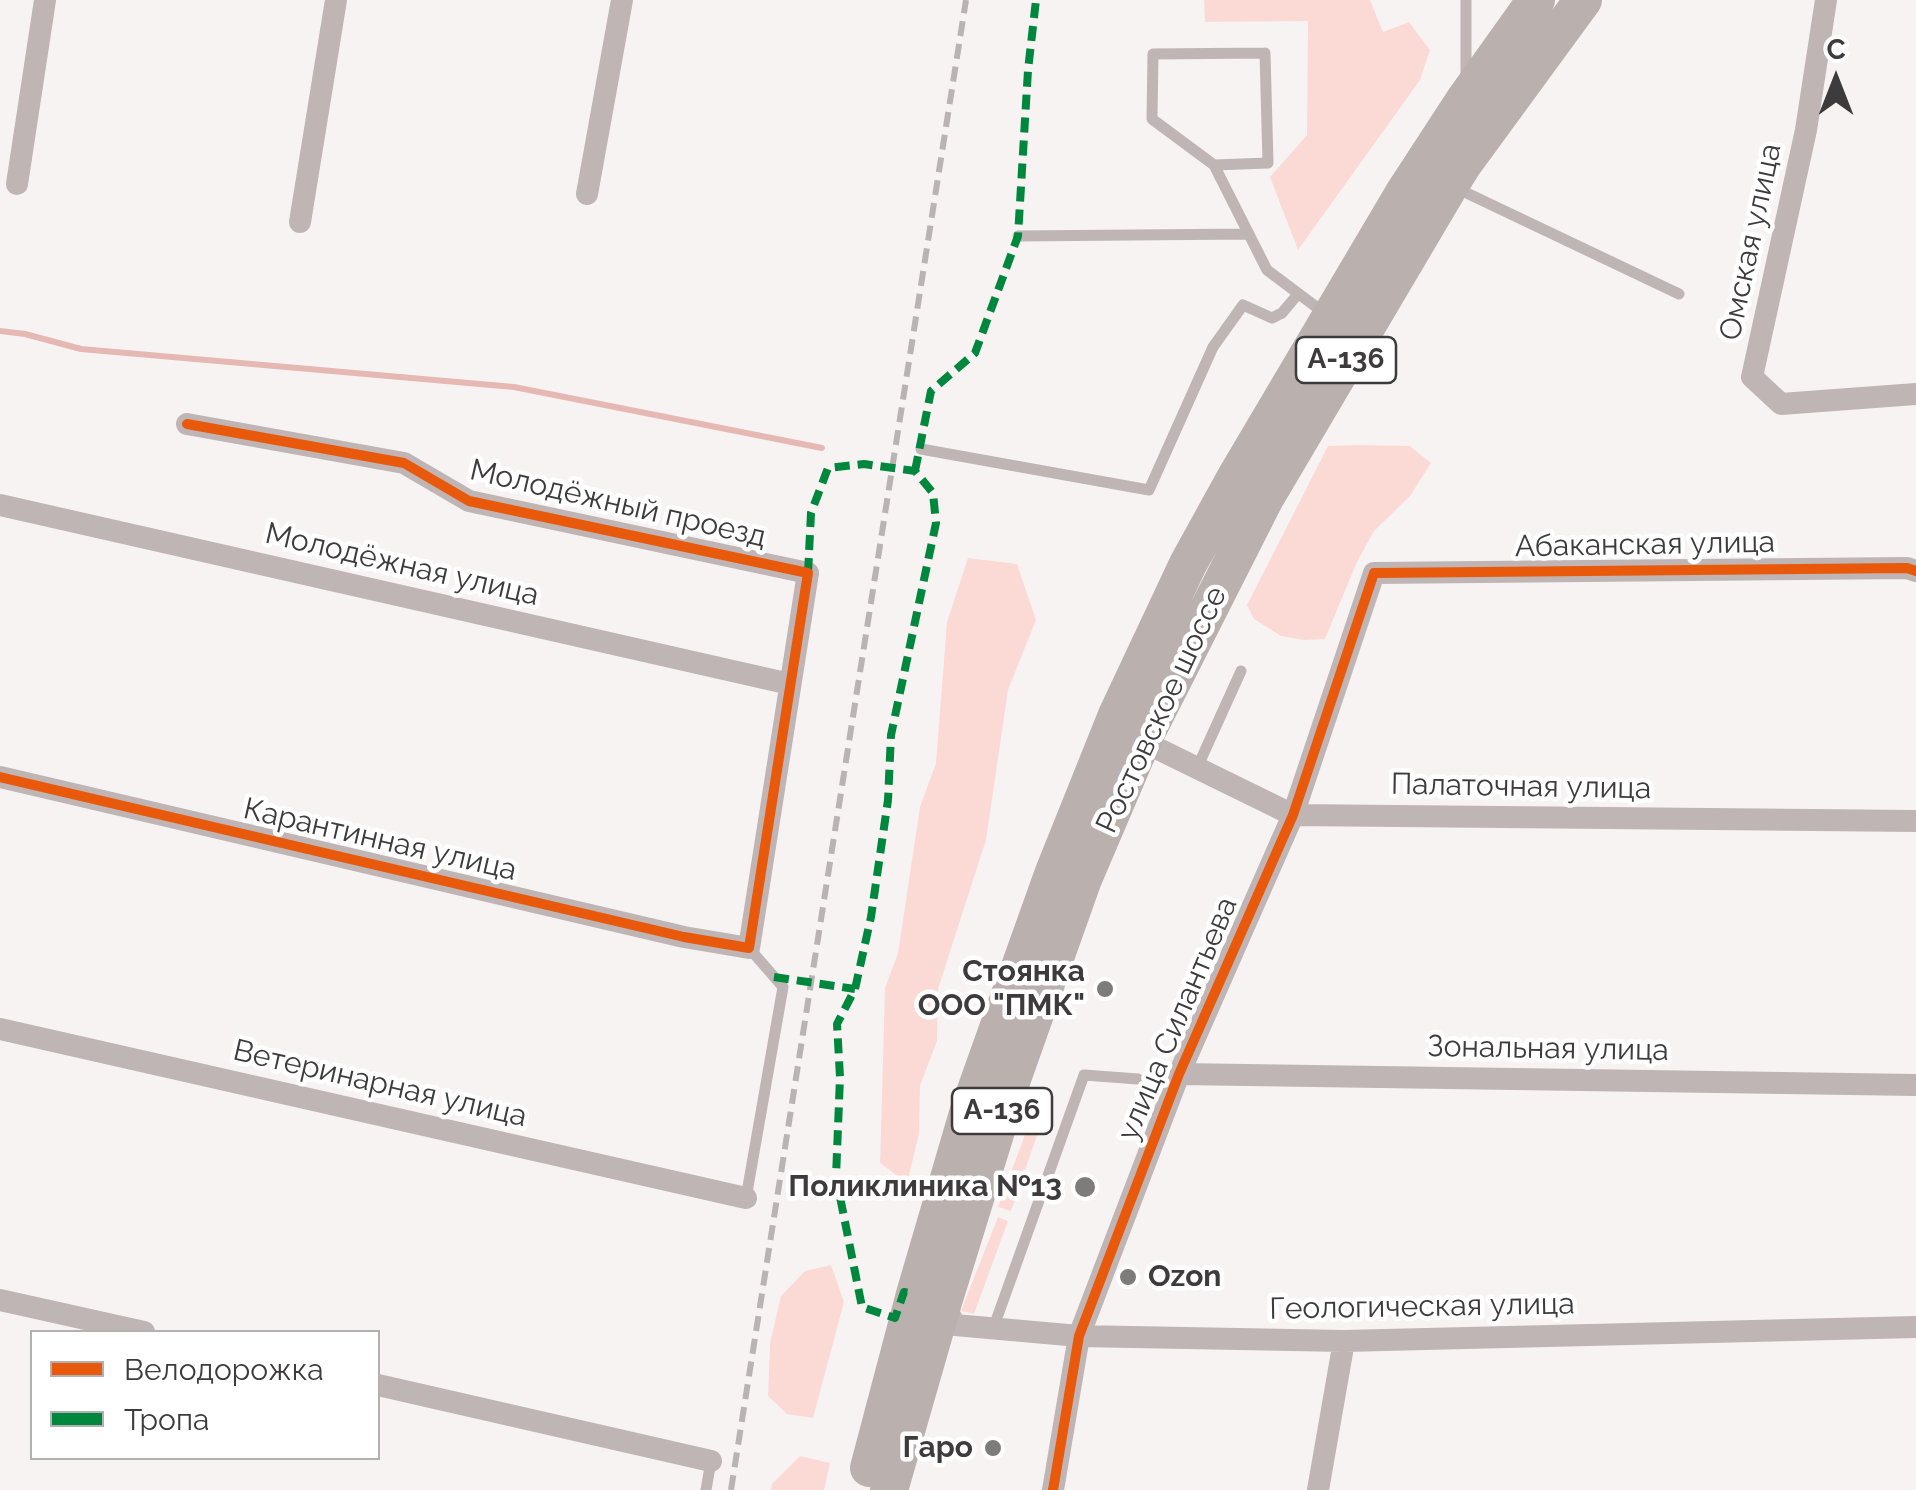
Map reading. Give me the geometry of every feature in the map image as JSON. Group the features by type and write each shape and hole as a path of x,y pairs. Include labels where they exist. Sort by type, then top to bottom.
{"highway":[{"name":"Ростовское шоссе","path":"863,1490 969,1110 1117,714 1188,564 1236,477 1404,193 1536,0"},
{"name":"Ростовское шоссе","path":"889,1490 1012,1079 1083,879 1142,741 1265,498 1450,185 1584,0"}],"street":[{"path":"16,184 45,0"},
{"path":"300,222 336,0"},
{"path":"587,194 622,0"},
{"name":"Омская улица","path":"1826,0 1806,130 1752,377 1782,404 1916,394"},
{"name":"Молодёжный проезд","path":"187,424 404,463 469,501 808,574 790,684"},
{"name":"Молодёжная улица","path":"0,504 790,684"},
{"name":"Абаканская улица","path":"1374,573 1907,568 1916,571"},
{"name":"улица Силантьева","path":"1053,1490 1079,1336 1179,1074 1293,815 1374,573"},
{"path":"749,948 790,684"},
{"name":"Палаточная улица","path":"1142,741 1293,815 1916,821"},
{"name":"Карантинная улица","path":"0,777 684,937 749,948"},
{"name":"Ветеринарная улица","path":"0,1029 746,1198"},
{"name":"Зональная улица","path":"1179,1074 1916,1085"},
{"path":"0,1300 135,1330"},
{"name":"Геологическая улица","path":"943,1302 955,1325 1079,1336 1344,1341 1916,1327"},
{"path":"1318,1490 1344,1341"},
{"path":"380,1386 710,1461"}],"lane":[{"path":"1466,0 1466,98"},
{"path":"1214,166 1268,163 1265,53 1153,54 1152,119 1214,166 1267,270 1330,318"},
{"path":"1450,185 1679,294"},
{"path":"1018,236 1249,234"},
{"path":"921,449 1149,490 1213,347 1243,305 1272,318 1282,313 1298,294"},
{"path":"1196,768 1241,671"},
{"path":"746,1198 783,987 749,948"},
{"path":"993,1329 1084,1076 1138,1079"},
{"path":"706,1490 710,1461"}],"shaded area":[{"path":"1204,0 1370,0 1383,32 1409,22 1430,50 1420,80 1298,250 1270,177 1307,135 1308,21 1205,22"},
{"path":"1328,446 1410,446 1431,463 1410,496 1374,531 1325,639 1281,636 1254,619 1247,605"},
{"path":"968,558 1017,564 1036,620 1008,690 986,840 938,989 937,1041 920,1086 919,1134 907,1183 880,1163 885,988 898,953 920,807 936,763 947,622"},
{"path":"1035,1108 1045,1112 1011,1211 998,1207"},
{"path":"998,1217 1008,1221 974,1314 961,1311"},
{"path":"831,1265 844,1302 813,1418 787,1414 768,1396 770,1343 781,1296 805,1271"},
{"path":"800,1456 830,1463 824,1490 771,1490 772,1484"}],"waterway":[{"path":"0,331 81,349 514,387 822,448"}],"railway":[{"path":"731,1490 966,0"}],"marked path":[{"path":"915,471 931,391 975,353 1018,236 1036,0"},
{"path":"808,573 811,513 828,468 864,464 915,471 933,493 936,523 891,735 888,800 871,917 855,989 837,1024 840,1077 836,1177 862,1307 895,1318 904,1292 915,1294"},
{"path":"774,977 855,989"}],"cycle path":[{"path":"0,777 684,937 749,948 808,573 469,501 404,463 187,424"},
{"path":"1053,1490 1079,1336 1179,1074 1293,815 1374,573 1907,568 1916,571"}],"place":[{"name":"Стоянка ООО \"ПМК\"","path":"1105,989"},
{"name":"Поликлиника №13","path":"1085,1187"},
{"name":"Ozon","path":"1128,1277"},
{"name":"Гаро","path":"993,1448"}]}
